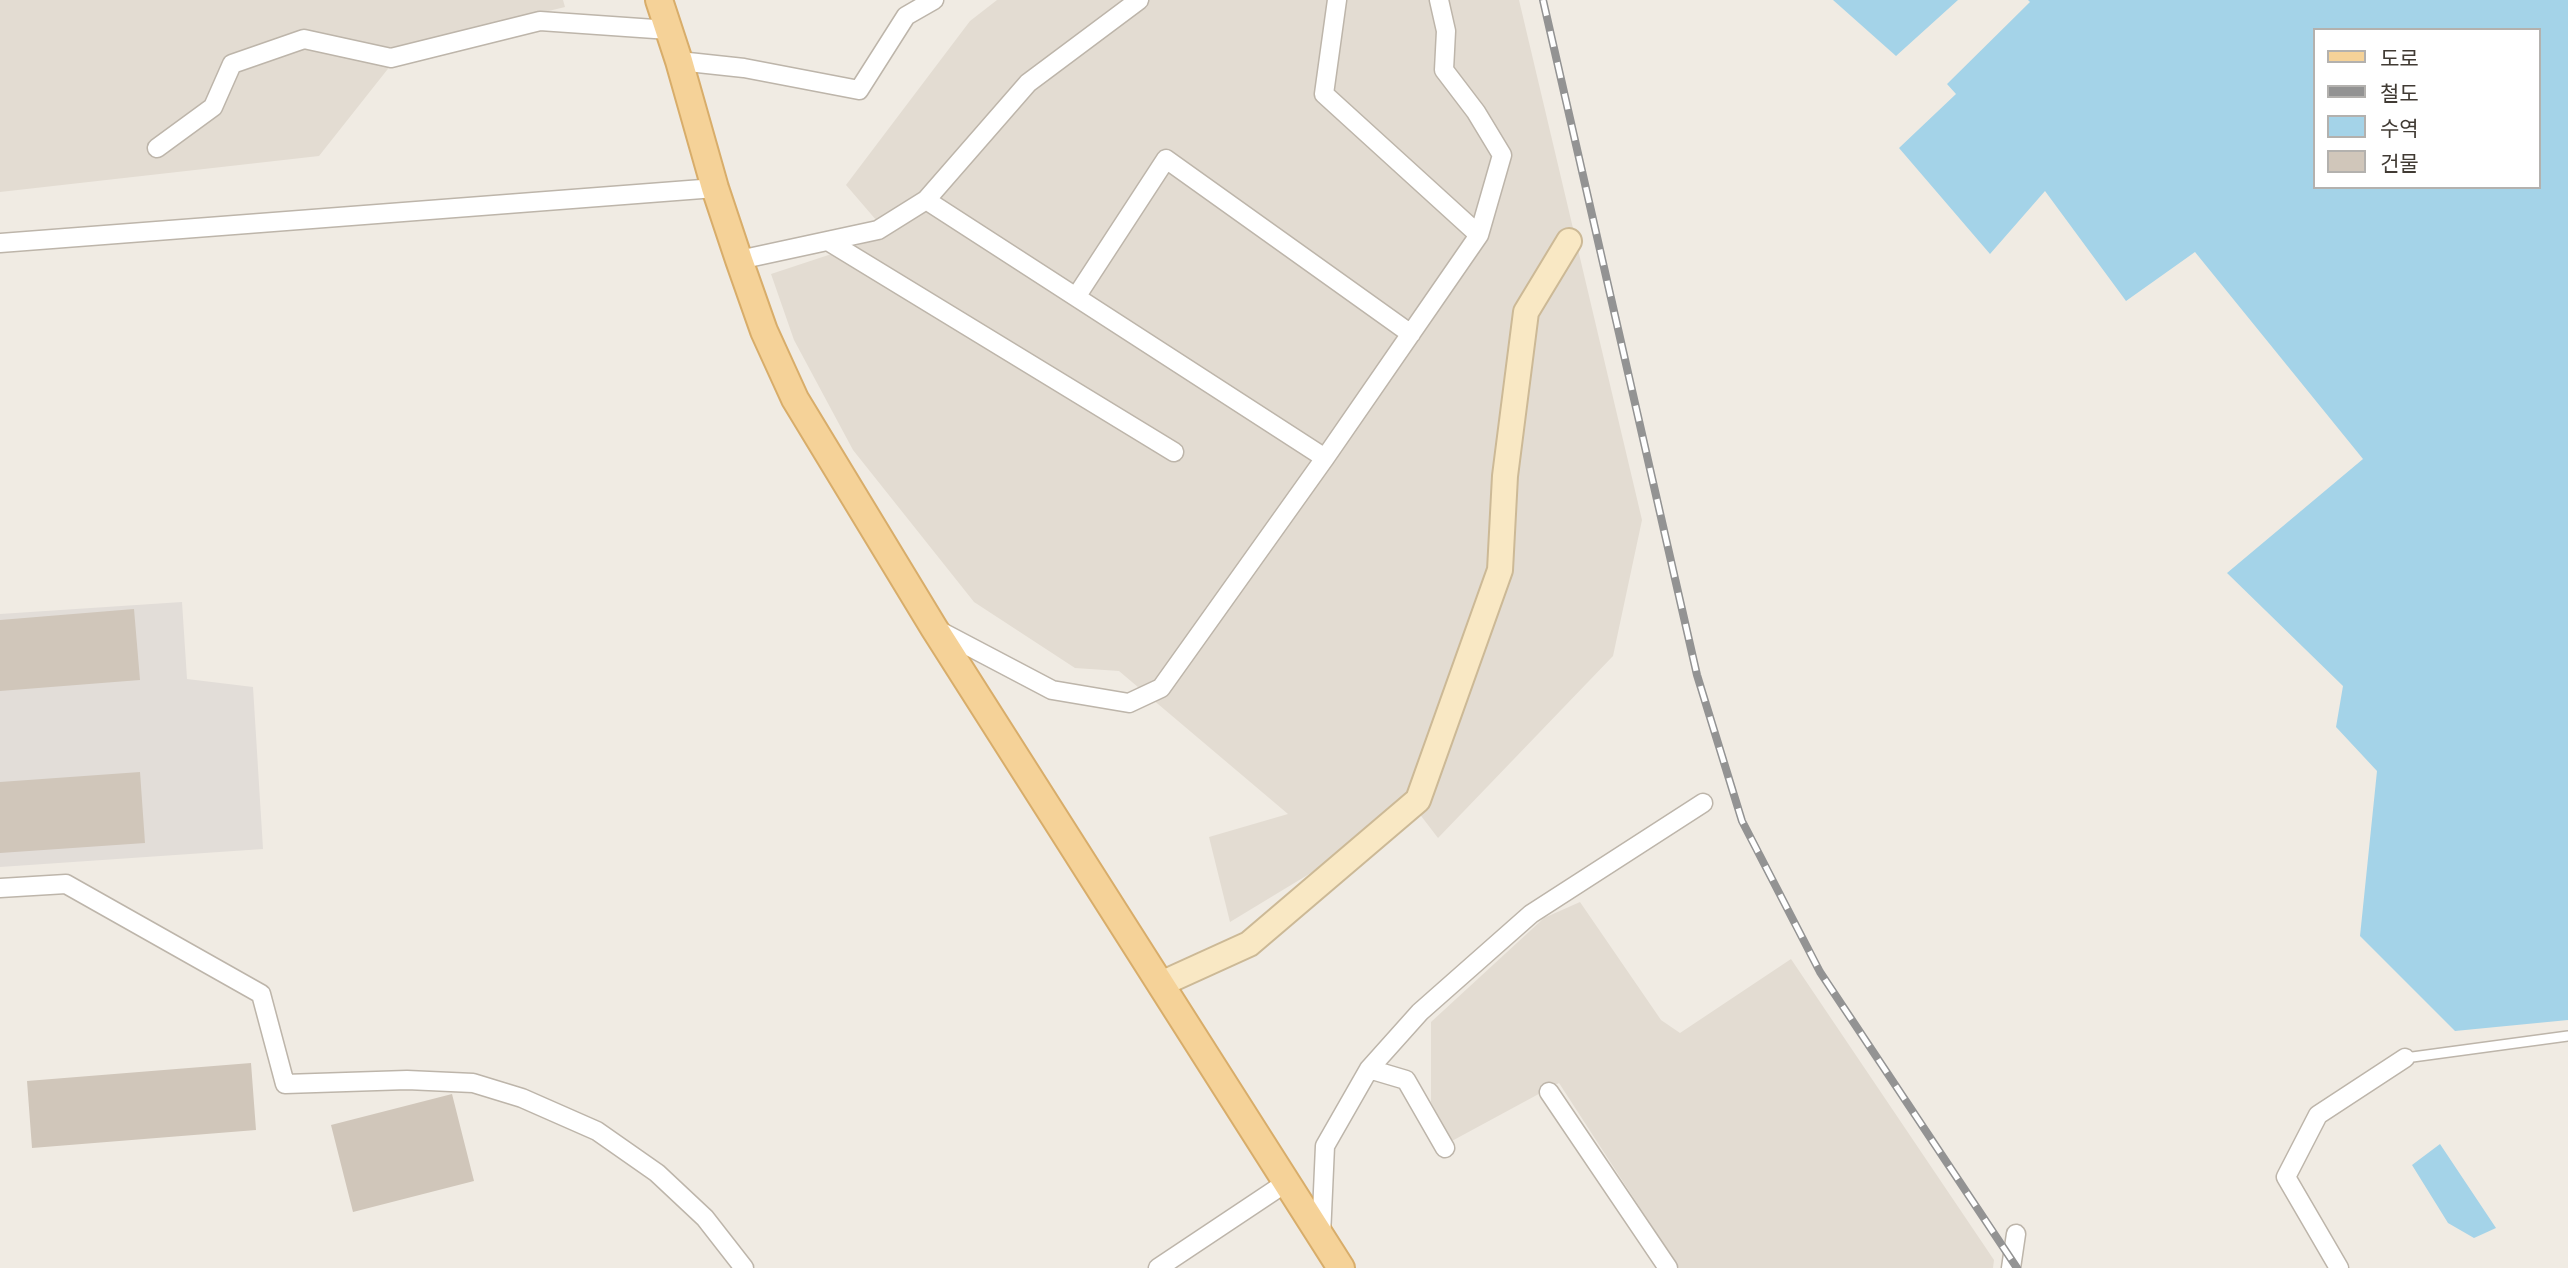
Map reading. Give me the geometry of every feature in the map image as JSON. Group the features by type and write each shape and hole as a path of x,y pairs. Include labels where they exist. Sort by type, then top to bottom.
{"main road":[{"path":"659,0 739,260 764,331 795,399 934,628 1341,1268"}],"street":[{"path":"679,61 744,68 859,90 906,16 934,0"},
{"path":"739,260 878,230 926,200 1028,83 1139,0"},
{"path":"1337,0 1324,94 1479,235"},
{"path":"934,628 1052,690 1129,703 1161,688 1479,235 1502,155 1476,112 1444,70 1446,31 1438,0"},
{"path":"157,148 213,107 232,64 304,39 391,58 540,21 669,30"},
{"path":"1076,297 1166,159 1411,334"},
{"path":"0,243 715,188"},
{"path":"926,200 1325,458"},
{"path":"828,241 1174,452"},
{"path":"1161,984 1249,944 1418,800 1500,570 1505,476 1526,312 1569,242"},
{"path":"1321,1236 1325,1146 1369,1069 1420,1013 1531,914 1703,803"},
{"path":"0,888 66,884 261,994 285,1084 407,1080 472,1083 522,1098 597,1131 657,1173 705,1218 744,1268"},
{"path":"2339,1268 2286,1177 2318,1115 2405,1058"},
{"path":"1369,1069 1406,1080 1445,1148"},
{"path":"1549,1092 1668,1268"},
{"path":"1158,1268 1287,1182"},
{"path":"2011,1268 2017,1234"}],"lane":[{"path":"2405,1058 2568,1036"}],"shaded area":[{"path":"0,0 563,0 565,7 406,46 319,156 0,192"},
{"path":"997,0 1519,0 1642,520 1613,656 1438,838 1405,795 1329,862 1230,922 1209,837 1288,814 1119,671 1075,668 974,602 853,450 794,340 771,274 889,235 846,185 970,21"},
{"path":"182,602 187,679 253,687 263,849 0,867 0,614"},
{"path":"1580,902 1661,1020 1680,1033 1791,959 1994,1260 1993,1268 1679,1268 1559,1083 1450,1142 1431,1102 1431,1022 1544,918"}],"water":[{"path":"1833,0 1958,0 1896,56"},
{"path":"2028,0 2568,0 2568,1020 2455,1031 2360,936 2377,771 2336,727 2343,686 2227,573 2363,459 2195,252 2126,301 2045,191 1990,254 1899,148 1956,94 1947,84 2030,2"},
{"path":"2440,1144 2496,1228 2474,1238 2448,1223 2412,1165"}],"building":[{"path":"134,609 140,680 0,691 0,620"},
{"path":"140,772 145,843 0,853 0,782"},
{"path":"251,1063 256,1130 32,1148 27,1081"},
{"path":"452,1094 474,1181 353,1212 331,1125"}],"railway":[{"path":"1543,0 1697,675 1742,821 1820,972 2017,1268"}]}
